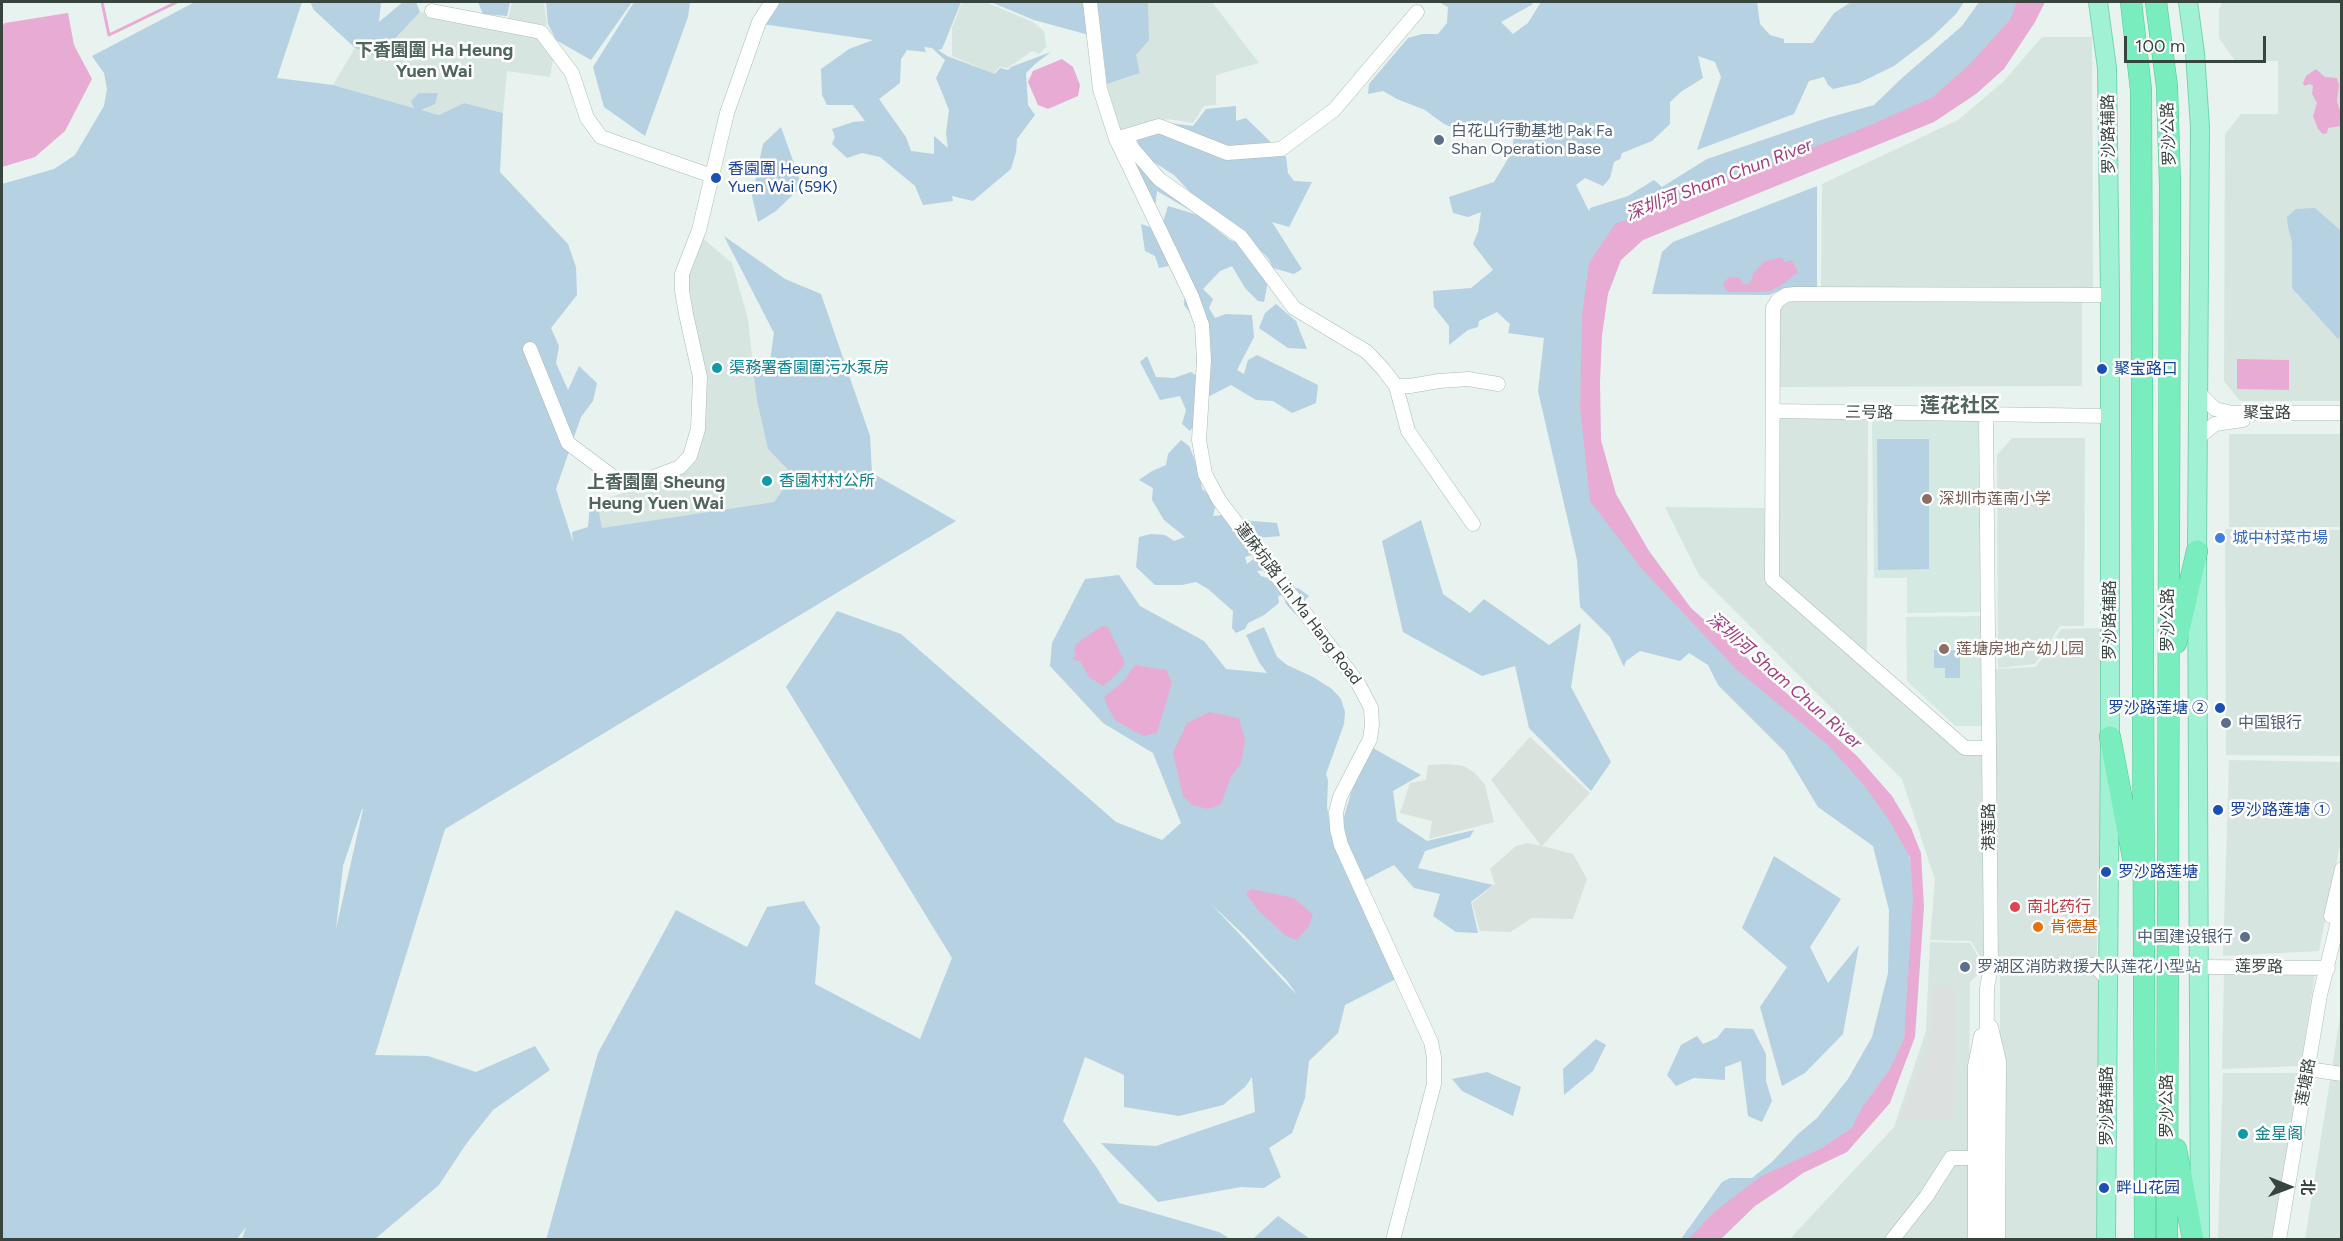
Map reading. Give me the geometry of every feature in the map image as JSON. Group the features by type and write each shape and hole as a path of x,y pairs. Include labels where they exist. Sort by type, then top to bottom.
{"highway":[{"name":"罗沙公路","path":"2131,2 2141,90 2145,1239"},
{"name":"罗沙公路","path":"2156,2 2167,87 2170,185 2167,1239"},
{"path":"2167,681 2197,551"},
{"path":"2110,737 2144,916"},
{"path":"2167,1112 2193,1239"}],"main road":[{"name":"罗沙路辅路","path":"2098,2 2108,68 2110,295 2110,737 2106,1239"},
{"path":"2188,2 2195,53 2200,127 2197,551 2200,1239"}],"street":[{"path":"530,349 568,443 616,479 625,483 635,483 680,467 690,456 695,443 700,387 699,369 686,314 682,280 699,230 727,113 759,22 772,2"},
{"name":"蓮麻坑路 Lin Ma Hang Road","path":"1090,2 1100,89 1199,314 1204,348 1199,448 1208,480 1219,500 1358,683 1371,708 1370,740 1340,797 1336,812 1337,829 1341,845 1431,1042 1434,1057 1434,1084 1393,1239"},
{"path":"432,11 540,32 572,73 587,118 602,137 712,176"},
{"path":"1417,12 1334,110 1281,149 1227,153 1159,126 1121,138 1159,179 1241,237 1294,308 1367,352 1395,386 1408,431 1473,524"},
{"path":"1989,748 1965,748 1772,579 1771,319 1773,308 1786,295 2110,295"},
{"path":"1395,386 1468,379 1497,384"},
{"name":"聚宝路","path":"2199,393 2215,409 2232,413 2342,413"},
{"name":"三号路","path":"1773,411 2110,416"},
{"name":"港莲路","path":"1985,1239 1987,988 1991,966 1986,415"},
{"name":"聚宝路","path":"2199,437 2215,424 2235,420 2342,420"},
{"name":"莲塘路","path":"2279,1239 2342,869"},
{"name":"莲塘路","path":"2324,968 2342,905"},
{"path":"2093,965 2109,947"},
{"path":"1991,966 2093,965 2108,979"},
{"name":"莲罗路","path":"2198,967 2324,968"},
{"path":"1975,1239 1976,1066 1977,1050 1987,1015"},
{"path":"1987,1015 1994,1033 1999,1061 1998,1239"},
{"path":"2308,1069 2342,1074"},
{"path":"1892,1239 1926,1197 1951,1158 1975,1158"}],"shaded area":[{"path":"195,2 302,2 277,78 333,85 414,108 411,101 419,93 438,93 435,104 421,110 439,115 464,103 503,113 500,172 568,244 576,267 577,295 551,328 559,346 556,363 568,390 579,366 597,383 593,401 581,417 556,489 573,542 572,532 588,527 590,503 598,507 602,528 774,502 793,475 768,449 757,401 752,361 770,361 774,333 724,236 785,279 821,294 870,436 872,473 956,521 445,829 375,1055 428,1056 476,1072 535,1046 550,1070 493,1110 466,1144 439,1185 375,1239 242,1239 246,1227 237,1239 2,1240 2,184 54,169 75,155 104,106 107,89 104,73 92,56","holes":["363,809 336,929 343,866"]},
{"path":"310,2 381,2 379,22 403,2 416,2 420,12 391,43 382,59 355,48 314,10"},
{"path":"478,2 510,2 507,16 483,14"},
{"path":"512,2 544,2 547,25 507,23"},
{"path":"546,2 632,2 591,60 556,40 548,24"},
{"path":"634,2 690,2 688,17 645,136 604,107 593,67"},
{"path":"778,2 961,2 942,49 938,50 947,56 995,74 1000,68 1008,70 1051,52 1026,73 1028,105 1035,115 1017,139 1011,169 973,201 952,196 953,201 923,205 915,186 880,157 862,153 847,158 832,144 835,137 832,129 853,122 865,121 853,105 827,105 822,95 821,69 849,49 873,40 762,24","holes":["924,47 932,48 945,60 936,78 949,110 946,133 948,148 934,136 934,154 911,151 906,137 879,99 900,83 901,59 907,50 926,52"]},
{"path":"962,2 985,2 1033,22 1044,31 1047,46 1039,54 1032,51 1008,68 999,67 994,74 952,56 952,28"},
{"path":"991,2 1085,2 1089,35 1034,20"},
{"path":"1097,2 1148,2 1149,40 1136,55 1140,73 1107,84"},
{"path":"1148,2 1212,2 1259,63 1216,75 1216,105 1204,106 1193,123 1167,119 1121,136 1107,84 1140,73 1136,55"},
{"path":"1439,2 1531,2 1533,4 1501,22 1513,34 1528,23 1541,2 1757,2 1760,24 1770,35 1784,39 1784,43 1813,43 1834,13 1851,2 1964,2 1956,14 1932,37 1894,66 1859,83 1833,89 1824,77 1809,81 1794,114 1697,150 1721,77 1715,62 1698,56 1703,78 1682,91 1670,102 1670,124 1652,141 1622,153 1620,159 1614,162 1610,178 1603,186 1585,178 1576,185 1589,211 1590,208 1628,196 1654,180 1662,187 1707,159 1827,118 1874,105 1962,26 1979,2 2030,2 1940,106 1631,225 1596,274 1600,501 1719,645 1859,764 1903,826 1920,908 1902,1054 1864,1124 1703,1239 1681,1239 1722,1182 1730,1178 1752,1178 1772,1162 1798,1134 1817,1118 1848,1079 1872,1037 1888,973 1889,910 1873,846 1818,807 1785,752 1718,685 1708,665 1689,653 1680,661 1640,651 1626,661 1624,667 1610,637 1580,607 1577,560 1538,391 1544,338 1508,333 1510,324 1497,312 1479,321 1478,327 1468,330 1449,345 1449,326 1434,307 1433,291 1471,288 1493,270 1473,244 1478,232 1481,212 1468,217 1453,213 1449,197 1494,182 1512,152 1514,136 1504,130 1493,138 1457,129 1444,124 1425,110 1383,91 1368,94 1369,84 1408,38 1422,34 1438,34 1447,23 1448,7"},
{"path":"2017,2 2045,2 2035,22 2004,69 1976,94 1934,122 1643,240 1621,260 1608,294 1602,335 1601,440 1616,494 1649,551 1691,608 1857,756 1892,796 1911,828 1921,853 1924,907 1915,1037 1890,1103 1847,1152 1803,1173 1755,1206 1721,1239 1689,1239 1713,1213 1760,1177 1822,1148 1852,1128 1861,1109 1890,1069 1904,1039 1913,897 1910,857 1889,820 1864,785 1828,745 1736,669 1642,569 1590,501 1580,407 1582,316 1589,263 1615,224 1866,127 1933,97 1970,64 2010,20"},
{"path":"2222,2 2341,2 2341,401 2240,401 2224,381 2225,134 2241,114 2278,114 2278,61 2235,61 2219,38 2219,10"},
{"path":"420,12 499,30 541,36 554,54 550,77 507,71 503,113 464,103 439,115 333,85 355,48 382,58 391,43"},
{"path":"68,13 74,45 92,79 65,131 35,157 2,167 2,26 5,23"},
{"path":"2042,37 2092,37 2093,289 1821,287 1822,184 1958,120 2003,82"},
{"path":"1062,59 1073,67 1080,85 1078,96 1048,109 1038,105 1028,82 1033,71"},
{"path":"2316,69 2325,77 2337,78 2339,85 2337,101 2341,114 2341,126 2328,128 2327,133 2323,134 2318,129 2313,116 2317,103 2312,94 2313,86 2310,84 2304,86 2303,83 2306,76"},
{"path":"1236,106 1236,121 1246,118 1286,157 1288,173 1294,181 1312,182 1289,227 1272,222 1302,269 1294,274 1273,268 1268,258 1235,225 1191,193 1174,175 1141,154 1135,140 1161,122 1193,126 1206,109"},
{"path":"781,127 802,186 776,211 758,222 752,196 763,144"},
{"path":"1124,142 1209,223 1230,240 1252,247 1270,271 1264,302 1258,301 1245,288 1232,266 1220,271 1203,289 1213,299 1209,308 1215,318 1226,314 1252,315 1254,337 1237,370 1244,374 1248,360 1257,355 1318,385 1316,403 1292,413 1273,401 1256,400 1231,385 1202,400 1200,418 1190,431 1182,424 1186,410 1180,396 1160,400 1140,362 1147,356 1156,377 1174,378 1191,372 1207,383 1196,362 1202,329 1184,305 1185,287 1173,265 1159,268 1155,256 1145,251 1141,224 1156,229 1163,222 1168,206 1198,215 1157,191 1155,208"},
{"path":"1817,186 1817,287 1783,289 1769,295 1652,294 1662,252 1673,242"},
{"path":"2315,208 2340,230 2341,234 2342,336 2338,339 2292,288 2292,242 2287,217 2296,209"},
{"path":"700,236 732,263 748,319 757,401 768,449 793,475 774,502 602,528 597,502 681,472 703,432 684,275"},
{"path":"1781,257 1785,262 1792,260 1798,272 1780,286 1770,291 1760,292 1729,292 1726,290 1723,284 1728,278 1739,277 1743,284 1749,284 1752,275 1764,262"},
{"path":"1787,301 2082,301 2082,386 1779,387 1778,309"},
{"path":"1276,304 1296,321 1307,349 1288,348 1259,328 1265,313"},
{"path":"2237,359 2289,360 2289,390 2237,389"},
{"path":"1778,417 1868,418 1867,652 1777,576"},
{"name":"深圳市莲南小学","path":"1981,419 1982,612 1907,613 1907,578 1874,578 1872,420"},
{"path":"2229,434 2341,434 2341,527 2229,527"},
{"path":"2012,438 2085,438 2084,626 2060,626 2035,664 1998,668 1997,455"},
{"path":"1877,439 1929,439 1929,569 1878,570"},
{"path":"1181,440 1189,446 1198,467 1202,489 1217,500 1213,516 1224,515 1277,523 1280,536 1258,538 1255,554 1245,557 1247,564 1256,557 1265,570 1257,571 1261,576 1267,578 1276,569 1287,590 1298,588 1309,596 1301,604 1305,610 1295,614 1286,604 1283,595 1278,596 1279,603 1264,615 1248,623 1245,629 1236,633 1232,628 1233,611 1208,589 1196,582 1182,585 1155,585 1136,567 1139,537 1151,534 1165,535 1174,541 1185,537 1164,520 1152,500 1153,488 1139,480 1166,465 1168,454"},
{"path":"1665,507 1765,508 1765,580 1964,752 1985,752 1985,965 1971,941 1930,940 1935,880 1902,779 1699,575"},
{"path":"1421,520 1443,594 1470,613 1484,599 1549,645 1581,623 1571,687 1611,762 1591,791 1529,728 1515,666 1482,676 1403,632 1382,541"},
{"path":"2225,529 2341,530 2341,756 2226,755"},
{"path":"1119,575 1140,606 1204,641 1226,669 1267,673 1246,635 1264,627 1277,657 1287,665 1332,689 1341,699 1345,712 1344,724 1326,774 1328,780 1327,807 1334,846 1396,979 1345,1005 1338,1033 1309,1061 1305,1098 1292,1133 1269,1148 1281,1177 1264,1188 1241,1187 1158,1202 1101,1143 1156,1146 1255,1112 1252,1077 1245,1087 1223,1105 1179,1116 1124,1107 1124,1075 1085,1057 1063,1121 1119,1203 1219,1232 1230,1239 546,1240 598,1053 676,910 747,947 767,907 804,901 820,927 815,984 920,1039 952,958 786,687 837,611 901,634 1116,822 1162,840 1181,823 1153,753 1103,723 1050,666 1052,643 1085,579","holes":["1210,903 1288,982 1297,995"]},
{"name":"莲塘房地产幼儿园","path":"1982,616 1983,726 1955,726 1907,681 1906,617"},
{"path":"1102,626 1108,627 1125,663 1103,686 1089,677 1080,661 1072,659 1076,655 1074,651 1076,644"},
{"path":"2106,628 2106,871 2097,872 2097,963 1993,963 1992,669 2036,667 2061,629"},
{"path":"1934,650 1960,650 1960,678 1945,678 1945,668 1934,668"},
{"path":"1135,665 1166,670 1172,682 1157,733 1143,736 1116,721 1104,697 1123,682"},
{"path":"1209,712 1239,718 1245,741 1241,763 1231,777 1221,804 1208,809 1192,805 1183,796 1173,753 1187,723"},
{"path":"1530,737 1590,793 1542,846 1573,854 1587,879 1573,919 1532,918 1510,932 1480,931 1472,903 1495,884 1490,869 1516,846 1527,843 1541,846 1491,780"},
{"path":"1373,748 1421,775 1393,791 1397,821 1427,841 1474,830 1470,837 1425,851 1418,868 1493,885 1471,902 1478,933 1456,932 1433,916 1440,894 1414,888 1394,865 1363,881 1347,844 1343,820 1353,786"},
{"path":"2229,760 2341,762 2341,840 2319,951 2223,956"},
{"path":"1428,765 1464,766 1475,773 1485,785 1494,822 1429,839 1432,821 1400,813 1410,783 1426,780"},
{"path":"1774,856 1841,899 1810,947 1828,983 1859,945 1843,1034 1805,1073 1782,1086 1760,1007 1787,967 1742,928"},
{"path":"1251,889 1294,898 1313,915 1309,926 1297,940 1286,936 1258,910 1246,894"},
{"path":"1930,942 1970,943 1985,968 1970,982 1968,1239 1789,1240 1894,1127 1926,1031"},
{"path":"2224,972 2315,974 2301,1066 2222,1069"},
{"path":"2000,974 2102,974 2102,1239 2000,1239"},
{"path":"1956,985 1954,1120 1900,1120 1926,1050 1932,1022 1932,986"},
{"path":"2341,1011 2341,1239 2305,1239"},
{"path":"1725,1028 1753,1029 1766,1054 1766,1081 1772,1101 1762,1122 1748,1116 1741,1061 1725,1067 1725,1080 1694,1078 1676,1086 1667,1075 1681,1045 1697,1036 1703,1044 1717,1038"},
{"path":"1596,1039 1606,1045 1593,1071 1564,1095 1563,1069"},
{"path":"1487,1072 1521,1087 1513,1116 1462,1091 1452,1079"},
{"path":"2223,1073 2299,1073 2278,1239 2218,1240"},
{"path":"1278,1216 1310,1239 1253,1239"}],"waterway":[{"path":"102,2 109,35 177,2"}],"place":[{"name":"白花山行動基地 Pak Fa Shan Operation Base","path":"1439,140"},
{"name":"香園圍 Heung Yuen Wai (59K)","path":"716,178"},
{"name":"渠務署香園圍污水泵房","path":"717,368"},
{"name":"聚宝路口","path":"2102,369"},
{"name":"香園村村公所","path":"767,481"},
{"name":"深圳市莲南小学","path":"1927,499"},
{"name":"城中村菜市場","path":"2220,538"},
{"name":"莲塘房地产幼儿园","path":"1944,649"},
{"name":"罗沙路莲塘 ②","path":"2220,708"},
{"name":"中国银行","path":"2226,723"},
{"name":"罗沙路莲塘 ①","path":"2218,810"},
{"name":"罗沙路莲塘","path":"2106,872"},
{"name":"南北药行","path":"2015,907"},
{"name":"肯德基","path":"2038,927"},
{"name":"中国建设银行","path":"2245,937"},
{"name":"罗湖区消防救援大队莲花小型站","path":"1965,967"},
{"name":"金星阁","path":"2243,1134"},
{"name":"畔山花园","path":"2104,1188"}],"district":[{"name":"下香園圍 Ha Heung Yuen Wai","path":"434,61"},
{"name":"莲花社区","path":"1960,406"},
{"name":"上香園圍 Sheung Heung Yuen Wai","path":"656,493"}],"water label":[{"name":"深圳河 Sham Chun River","path":"1719,180"},
{"name":"深圳河 Sham Chun River","path":"1784,681"}]}
